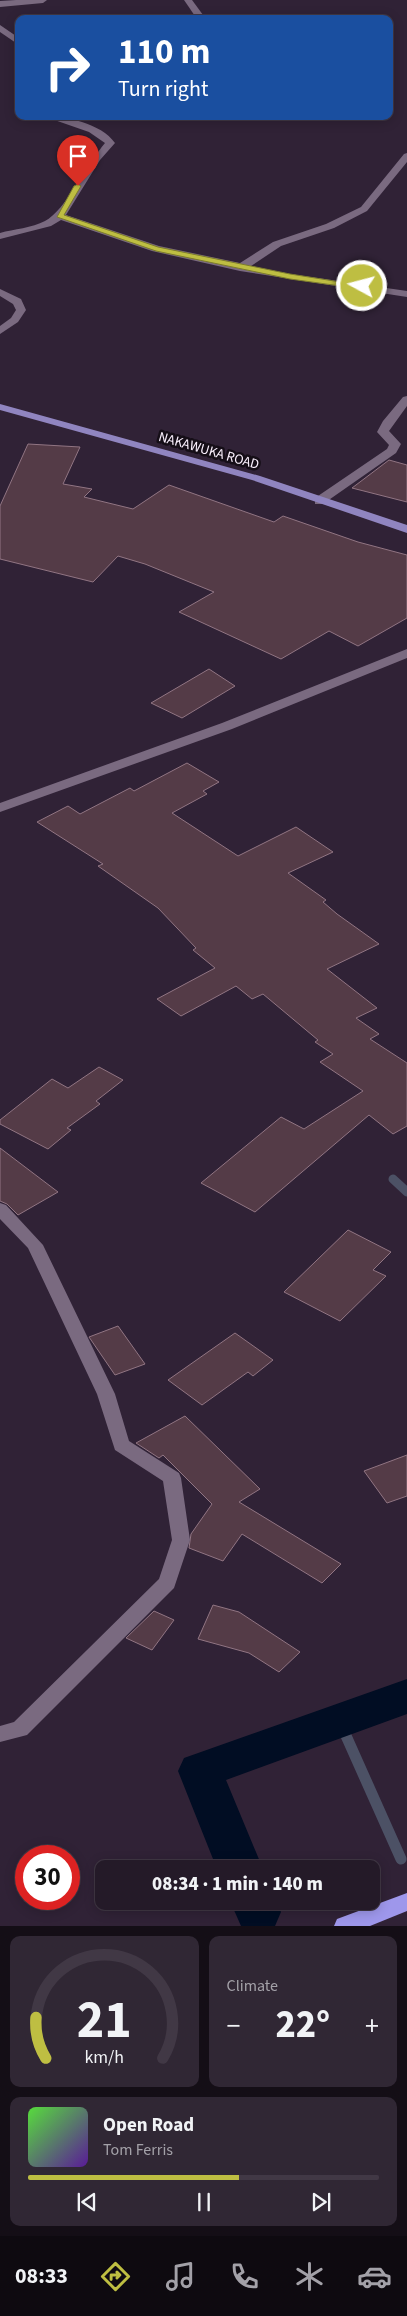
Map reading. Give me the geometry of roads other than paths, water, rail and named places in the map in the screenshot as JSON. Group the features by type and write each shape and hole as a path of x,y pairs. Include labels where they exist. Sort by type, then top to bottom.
{"highway":[{"path":"345,1926 407,1902"}],"main road":[{"name":"NAKAWUKA ROAD","path":"0,407 256,478 319,501 407,529"}],"street":[{"path":"0,4 43,0"},
{"path":"188,0 199,15"},
{"path":"0,28 15,39"},
{"path":"0,236 47,224 60,216 96,159 110,143 110,140 86,128 61,120"},
{"path":"240,268 277,244 330,226 364,208 407,156"},
{"path":"60,216 156,249 240,268 407,294"},
{"path":"0,292 16,299 21,308 17,319 0,331"},
{"path":"319,501 392,451 395,444 383,432 387,422 407,399"},
{"path":"0,808 227,726 407,653"},
{"path":"0,1209 35,1245 106,1394 121,1445 172,1478 181,1540 167,1583 20,1730 0,1734"}],"waterway":[{"path":"393,1179 407,1192"},
{"path":"236,1860 200,1771 407,1696"},
{"path":"339,1720 401,1859"}]}
